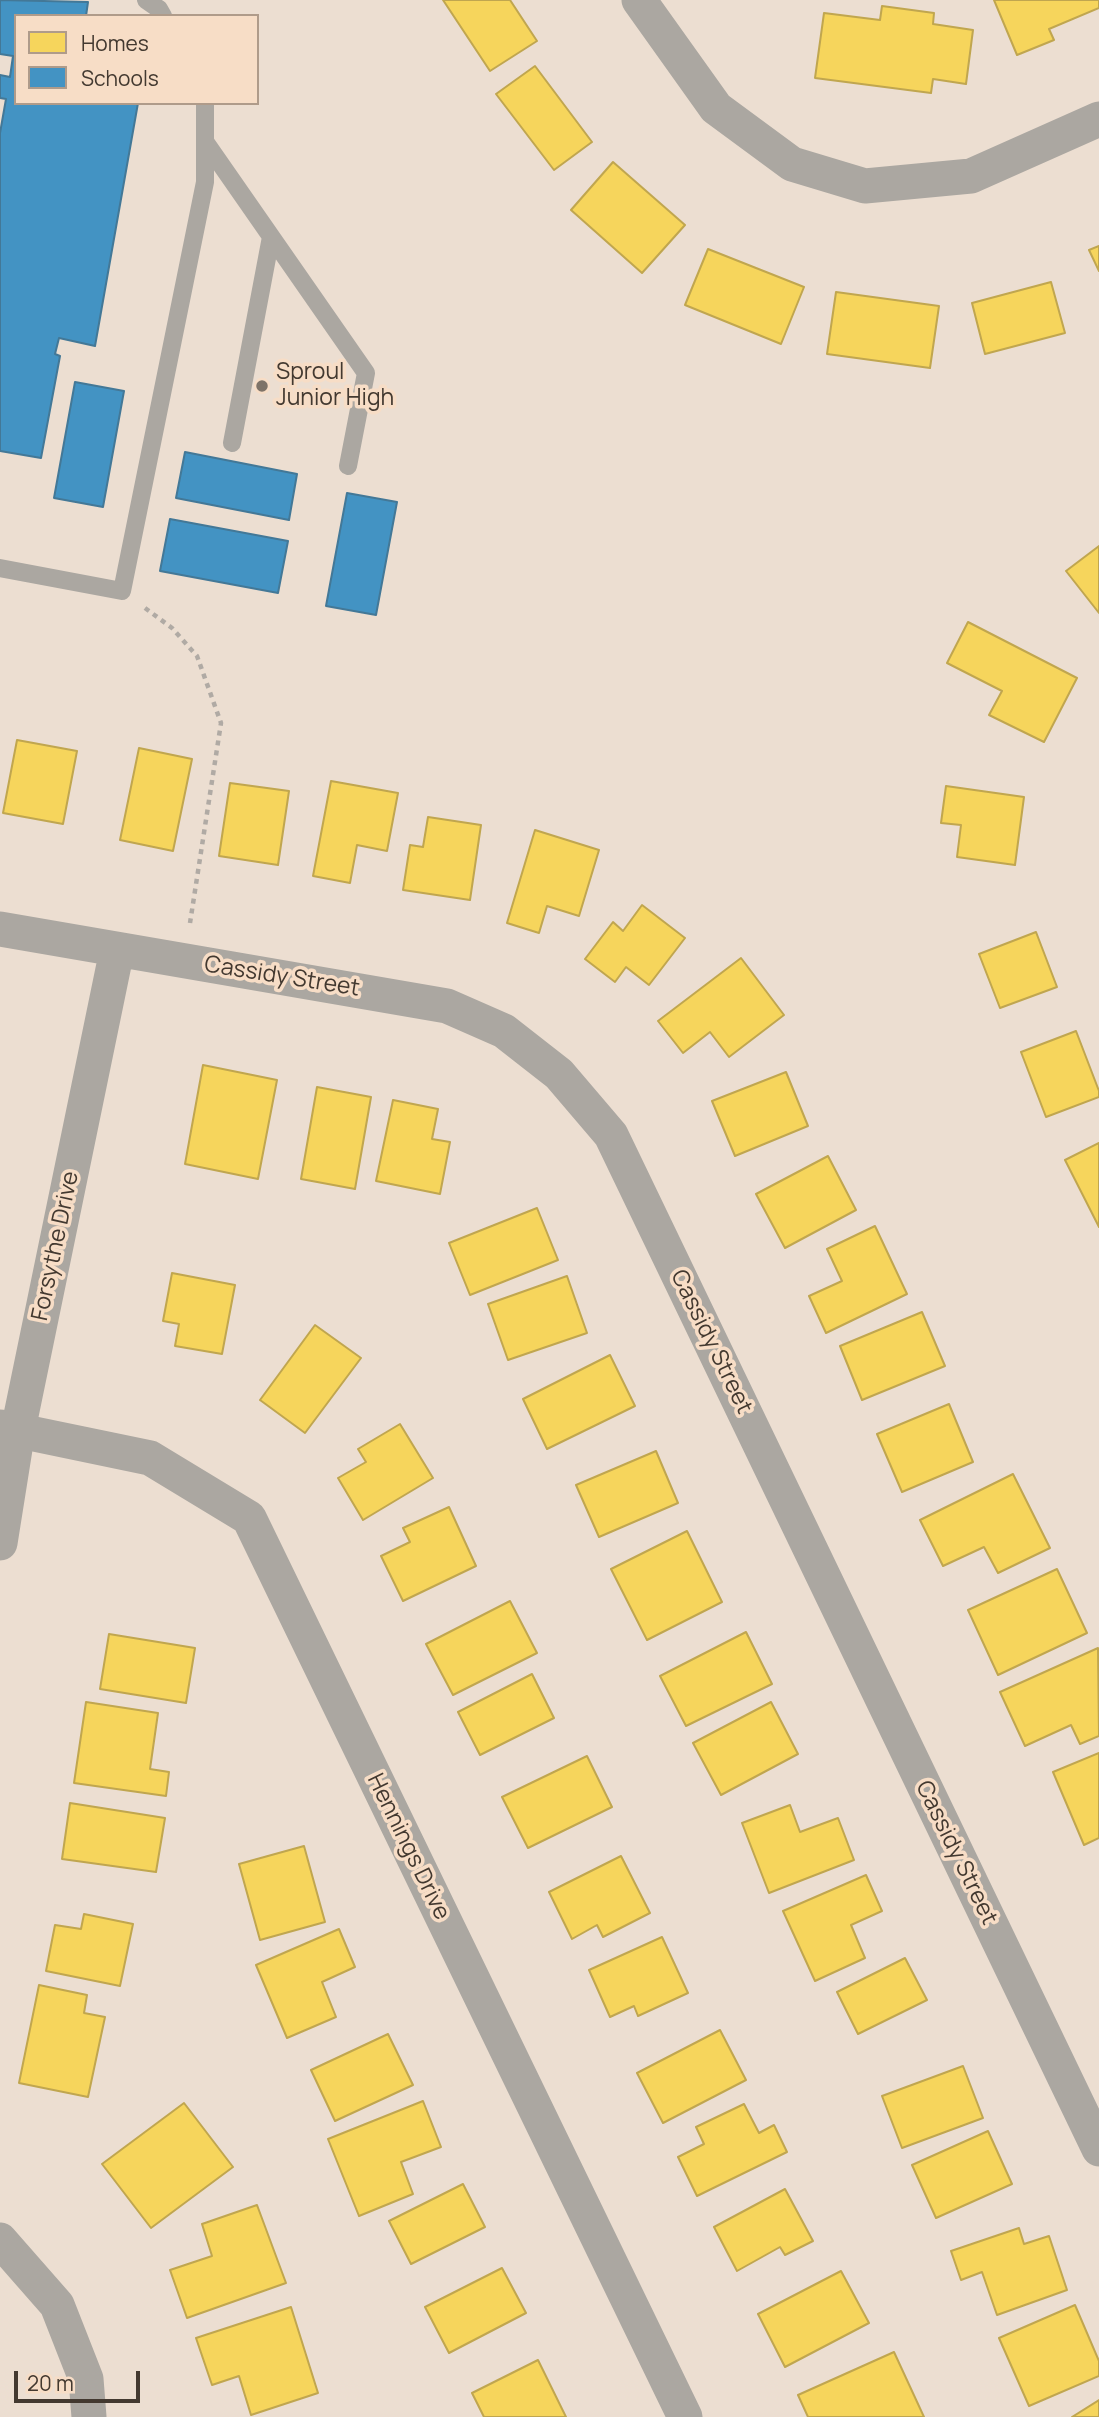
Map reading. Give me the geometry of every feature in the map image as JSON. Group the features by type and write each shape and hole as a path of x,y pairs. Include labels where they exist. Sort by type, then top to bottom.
{"street":[{"path":"639,0 716,108 792,164 864,186 971,176 1099,119"},
{"name":"Cassidy Street","path":"0,929 447,1006 504,1031 559,1074 611,1135 1099,2149"},
{"name":"Forsythe Drive","path":"0,1543 9,1429 117,950"},
{"name":"Hennings Drive","path":"9,1429 150,1458 249,1518 685,2417"},
{"path":"0,2241 57,2305 86,2379 89,2417"}],"lane":[{"path":"146,0 162,14"},
{"path":"0,568 122,591 205,182 205,105"},
{"path":"205,143 366,373 348,466"},
{"path":"232,443 271,237"}],"path":[{"path":"122,591 172,628 197,656 221,723 184,961"}],"building: Homes":[{"path":"443,0 510,0 537,41 490,71"},
{"path":"994,0 1099,0 1099,8 1049,29 1054,40 1017,55"},
{"path":"882,6 934,13 933,24 973,30 966,84 933,79 931,93 815,78 824,13 880,20"},
{"path":"535,66 592,142 554,170 496,94"},
{"path":"613,162 685,225 642,273 571,210"},
{"path":"1099,246 1099,271 1089,250"},
{"path":"708,249 804,287 781,344 685,305"},
{"path":"1051,282 1065,333 985,354 972,303"},
{"path":"836,292 939,306 930,368 827,354"},
{"path":"1099,546 1099,613 1066,571"},
{"path":"968,622 1077,678 1044,742 989,715 1002,691 947,663"},
{"path":"17,740 77,751 63,824 3,813"},
{"path":"139,748 192,759 173,851 120,840"},
{"path":"331,781 398,793 387,851 357,845 350,883 313,876"},
{"path":"230,783 289,791 278,865 219,856"},
{"path":"946,786 1024,797 1015,865 957,857 961,825 941,823"},
{"path":"428,817 481,825 470,900 403,890 410,845 423,847"},
{"path":"535,830 599,850 579,916 547,906 539,933 507,923"},
{"path":"642,905 685,938 649,985 626,967 615,982 585,959 613,922 623,931"},
{"path":"1036,932 1057,987 1000,1008 979,954"},
{"path":"741,958 784,1015 729,1057 710,1032 683,1053 658,1021"},
{"path":"1076,1031 1099,1097 1046,1117 1021,1052"},
{"path":"203,1065 277,1080 258,1179 185,1164"},
{"path":"786,1072 808,1126 735,1156 712,1101"},
{"path":"317,1087 371,1097 355,1189 301,1179"},
{"path":"393,1100 438,1109 432,1139 450,1142 440,1194 376,1181"},
{"path":"1099,1143 1099,1227 1065,1160"},
{"path":"828,1156 856,1210 785,1248 756,1194"},
{"path":"537,1208 558,1260 470,1295 449,1243"},
{"path":"875,1226 907,1294 826,1333 809,1296 842,1281 827,1249"},
{"path":"172,1273 235,1285 222,1354 175,1346 179,1324 163,1321"},
{"path":"567,1276 587,1333 508,1360 488,1304"},
{"path":"922,1312 945,1366 862,1400 840,1346"},
{"path":"315,1325 361,1358 305,1433 260,1400"},
{"path":"610,1355 635,1406 547,1449 523,1399"},
{"path":"949,1404 973,1462 902,1492 877,1434"},
{"path":"400,1424 433,1478 363,1520 338,1478 366,1462 358,1449"},
{"path":"656,1451 678,1503 599,1537 576,1485"},
{"path":"1013,1474 1050,1548 998,1573 984,1547 943,1566 920,1520"},
{"path":"449,1507 476,1566 403,1601 381,1556 410,1542 403,1528"},
{"path":"687,1531 722,1602 647,1640 611,1569"},
{"path":"1057,1569 1087,1633 998,1675 968,1610"},
{"path":"510,1601 537,1653 453,1695 426,1644"},
{"path":"746,1632 772,1684 686,1726 660,1676"},
{"path":"109,1634 195,1648 186,1703 100,1689"},
{"path":"1098,1648 1099,1736 1080,1744 1071,1725 1025,1746 1000,1692"},
{"path":"532,1674 554,1718 480,1755 458,1712"},
{"path":"86,1702 158,1713 150,1769 169,1772 166,1796 74,1783"},
{"path":"771,1702 798,1754 721,1795 693,1743"},
{"path":"1099,1753 1099,1838 1084,1845 1053,1772"},
{"path":"587,1756 612,1807 528,1848 502,1797"},
{"path":"70,1803 165,1818 156,1872 62,1859"},
{"path":"790,1805 800,1832 838,1818 854,1860 769,1893 742,1823"},
{"path":"304,1846 325,1922 260,1940 239,1864"},
{"path":"621,1856 650,1913 603,1937 597,1925 572,1939 549,1892"},
{"path":"866,1875 882,1911 851,1925 865,1958 815,1981 783,1911"},
{"path":"84,1914 133,1924 120,1986 46,1971 55,1925 81,1929"},
{"path":"339,1929 355,1967 322,1982 336,2017 287,2038 256,1965"},
{"path":"662,1937 688,1993 638,2016 634,2006 610,2017 589,1970"},
{"path":"905,1958 927,2000 858,2034 837,1992"},
{"path":"39,1985 87,1995 84,2013 105,2017 88,2097 19,2083"},
{"path":"720,2030 746,2080 663,2123 637,2073"},
{"path":"388,2034 413,2085 335,2121 311,2070"},
{"path":"963,2066 983,2118 902,2148 882,2096"},
{"path":"423,2101 441,2147 401,2162 413,2194 359,2216 328,2139"},
{"path":"184,2103 233,2167 151,2228 102,2164"},
{"path":"744,2104 759,2133 774,2125 787,2152 697,2196 678,2157 704,2144 696,2127"},
{"path":"988,2131 1012,2184 936,2218 912,2165"},
{"path":"463,2184 485,2227 411,2264 389,2221"},
{"path":"785,2189 813,2241 785,2255 780,2247 737,2271 714,2227"},
{"path":"257,2205 286,2283 187,2318 170,2270 212,2256 202,2224"},
{"path":"1019,2228 1024,2244 1049,2236 1067,2290 997,2315 982,2272 961,2280 951,2251"},
{"path":"502,2268 526,2313 449,2353 425,2307"},
{"path":"841,2271 869,2323 785,2367 758,2314"},
{"path":"1075,2305 1099,2361 1099,2376 1029,2406 999,2338"},
{"path":"291,2307 318,2393 251,2415 239,2376 212,2385 196,2338"},
{"path":"894,2352 924,2417 808,2417 798,2395"},
{"path":"538,2360 566,2417 484,2417 472,2393"},
{"path":"1099,2400 1099,2417 1072,2417"}],"building: Schools":[{"path":"0,0 88,2 86,14 14,14 14,105 138,105 95,346 59,338 55,354 60,356 41,458 0,451 0,133 6,99 0,98 0,75 10,77 13,56 0,54"},
{"path":"75,382 124,391 103,507 54,498"},
{"path":"185,452 297,474 289,520 176,498"},
{"path":"347,493 397,502 376,615 326,606"},
{"path":"170,519 288,541 278,593 160,571"}],"place":[{"name":"Sproul Junior High","path":"262,386"}]}
